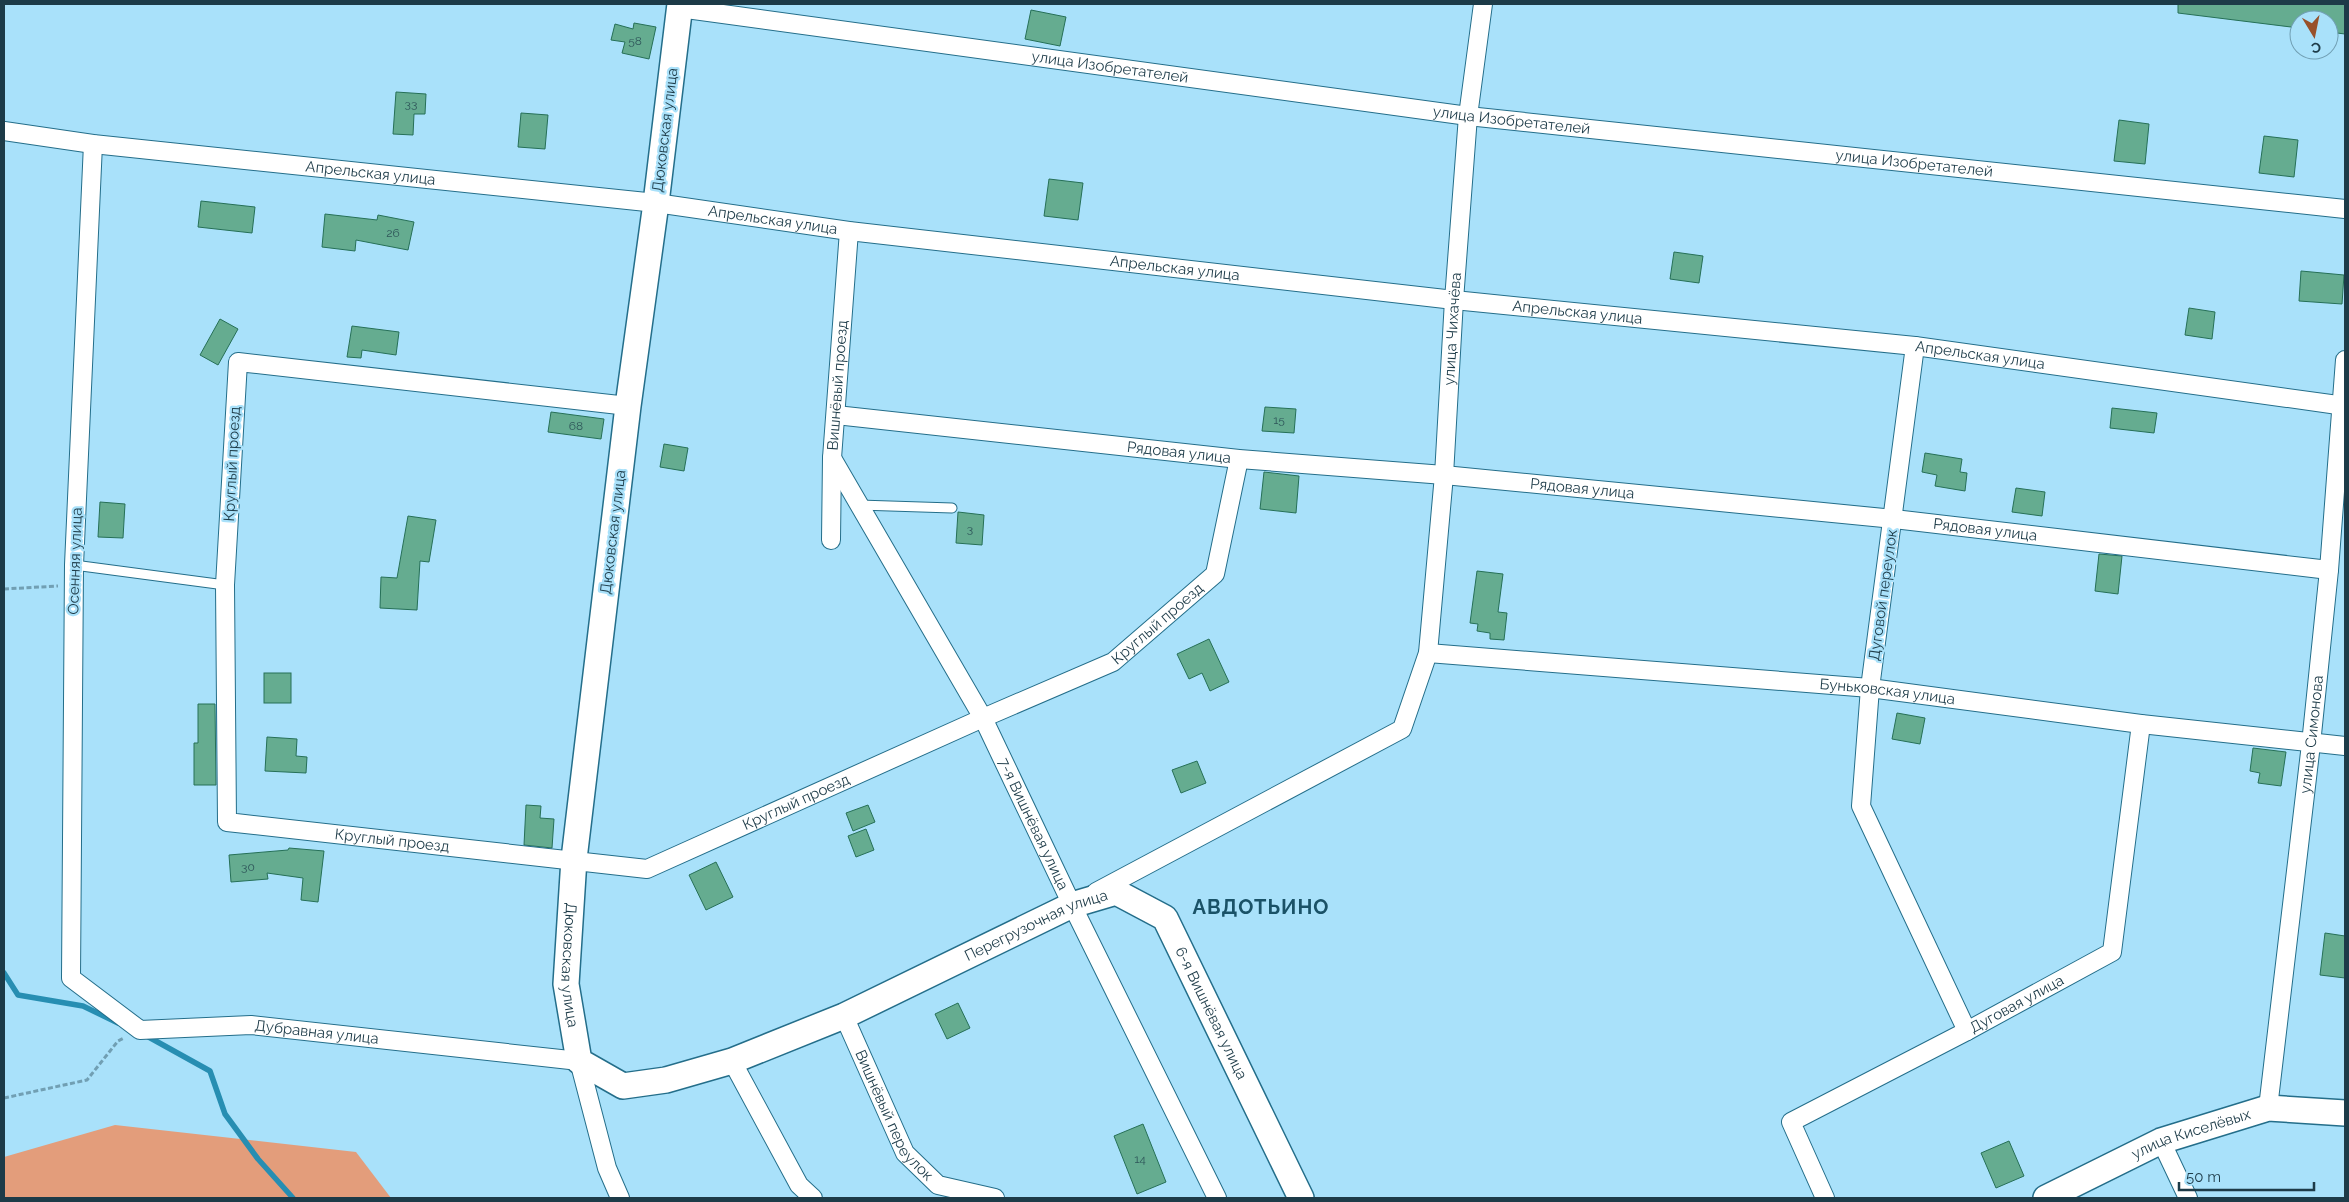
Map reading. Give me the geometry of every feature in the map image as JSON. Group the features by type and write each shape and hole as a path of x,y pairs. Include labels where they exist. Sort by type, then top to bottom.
{"street":[{"name":"улица Чихачёва","path":"1428,653 1444,475 1454,300 1468,116 1483,4"},
{"name":"улица Изобретателей","path":"680,6 1468,116 2345,209"},
{"name":"Дюковская улица","path":"579,1061 566,984 574,860 628,406 656,203 680,6"},
{"name":"Апрельская улица","path":"4,131 92,144 656,203 849,231 1454,300 1915,346 2343,405"},
{"name":"Осенняя улица","path":"92,144 74,565 71,978 140,1030"},
{"name":"Вишнёвый проезд","path":"831,540 832,458 849,231"},
{"name":"Дуговой переулок","path":"1915,346 1894,518 1870,688 1861,806 1967,1031"},
{"name":"улица Симонова","path":"2268,1108 2312,744 2329,570 2345,360"},
{"name":"Круглый проезд","path":"628,406 238,362 225,585 227,822 647,869 983,718 1113,662 1215,574 1239,459"},
{"name":"Рядовая улица","path":"836,415 1239,459 1444,475 1894,518 2329,570"},
{"name":"7-я Вишнёвая улица","path":"832,458 983,718 1072,905 1217,1198"},
{"name":"Буньковская улица","path":"1428,653 1870,688 2141,724 2312,744 2345,746"},
{"name":"Перегрузочная улица","path":"579,1061 624,1086 666,1080 732,1061 844,1016 1072,905 1402,729 1428,653"},
{"name":"Дуговая улица","path":"1825,1198 1791,1122 1967,1031 2112,952 2141,724"},
{"name":"6-я Вишнёвая улица","path":"1072,905 1116,892 1165,918 1301,1198"},
{"name":"Вишнёвый переулок","path":"844,1016 905,1153 938,1185 995,1198"},
{"name":"Дубравная улица","path":"140,1030 251,1025 579,1061"},
{"path":"579,1061 607,1168 620,1198"},
{"path":"732,1061 799,1185 813,1198"},
{"name":"улица Киселёвых","path":"2046,1198 2161,1141 2268,1108 2345,1113"},
{"path":"2161,1141 2188,1198"}],"lane":[{"path":"859,505 952,508"},
{"path":"74,565 225,585"}],"path":[{"path":"4,589 74,586"},
{"path":"4,1098 87,1080 118,1041 140,1030"}],"shaded area":[{"path":"115,1125 356,1152 391,1198 4,1198 4,1157"}],"building":[{"path":"2178,4 2345,4 2345,34 2339,33 2339,10 2289,10 2289,27 2178,13"},
{"path":"1031,10 1066,17 1060,46 1025,39"},
{"path":"634,23 656,27 649,59 622,53 625,42 611,40 615,24 633,29"},
{"path":"396,92 426,94 425,114 414,114 413,135 393,134"},
{"path":"521,113 548,115 545,149 518,147"},
{"path":"2119,120 2149,124 2145,164 2114,161"},
{"path":"2264,136 2298,140 2294,177 2259,173"},
{"path":"1049,179 1083,183 1078,220 1044,216"},
{"path":"201,201 255,207 252,233 198,227"},
{"path":"325,214 377,220 378,215 414,222 408,250 356,240 355,251 322,247"},
{"path":"1674,252 1703,256 1699,283 1670,279"},
{"path":"2301,271 2344,275 2342,304 2299,301"},
{"path":"2189,308 2215,312 2212,339 2185,335"},
{"path":"220,319 238,329 218,365 200,355"},
{"path":"352,326 399,332 396,355 362,350 361,358 347,357"},
{"path":"1265,407 1296,409 1294,433 1262,431"},
{"path":"2112,408 2157,413 2154,433 2110,428"},
{"path":"551,412 604,419 601,439 548,432"},
{"path":"664,444 688,448 684,471 660,467"},
{"path":"1925,453 1962,459 1960,472 1967,473 1965,491 1935,486 1937,475 1922,472"},
{"path":"1264,472 1299,476 1296,513 1260,509"},
{"path":"2016,488 2045,492 2042,516 2012,512"},
{"path":"100,502 125,504 123,538 98,537"},
{"path":"958,512 984,515 982,545 956,543"},
{"path":"408,516 436,520 429,562 420,561 417,610 380,608 381,577 397,578"},
{"path":"2099,554 2122,556 2118,594 2095,591"},
{"path":"1477,571 1503,574 1498,612 1507,613 1504,640 1490,639 1490,633 1477,631 1478,624 1470,623"},
{"path":"1209,639 1229,682 1210,691 1202,673 1189,679 1177,654"},
{"path":"264,673 291,673 291,703 264,703"},
{"path":"198,704 215,704 216,785 194,785 194,743 198,743"},
{"path":"1897,713 1925,718 1920,744 1892,739"},
{"path":"267,737 297,739 296,756 307,757 306,773 265,771"},
{"path":"2253,748 2286,752 2281,786 2258,783 2260,773 2250,771"},
{"path":"1197,761 1206,783 1181,793 1172,770"},
{"path":"526,805 541,806 540,818 554,819 552,848 524,845"},
{"path":"868,805 875,822 853,831 846,813"},
{"path":"866,829 874,850 856,857 848,836"},
{"path":"289,848 324,851 318,902 301,900 303,878 267,873 268,879 231,882 229,855 288,850"},
{"path":"716,862 733,897 706,910 689,875"},
{"path":"2325,933 2345,936 2345,978 2320,975"},
{"path":"958,1003 970,1028 947,1039 935,1014"},
{"path":"1143,1124 1166,1182 1137,1194 1114,1136"},
{"path":"2009,1141 2024,1176 1996,1188 1981,1153"}],"waterway":[{"path":"4,973 18,995 83,1006 118,1023"},
{"path":"145,1035 210,1071 225,1114 258,1159 293,1198"}],"district":[{"name":"АВДОТЬИНО","path":"1261,907"}]}
